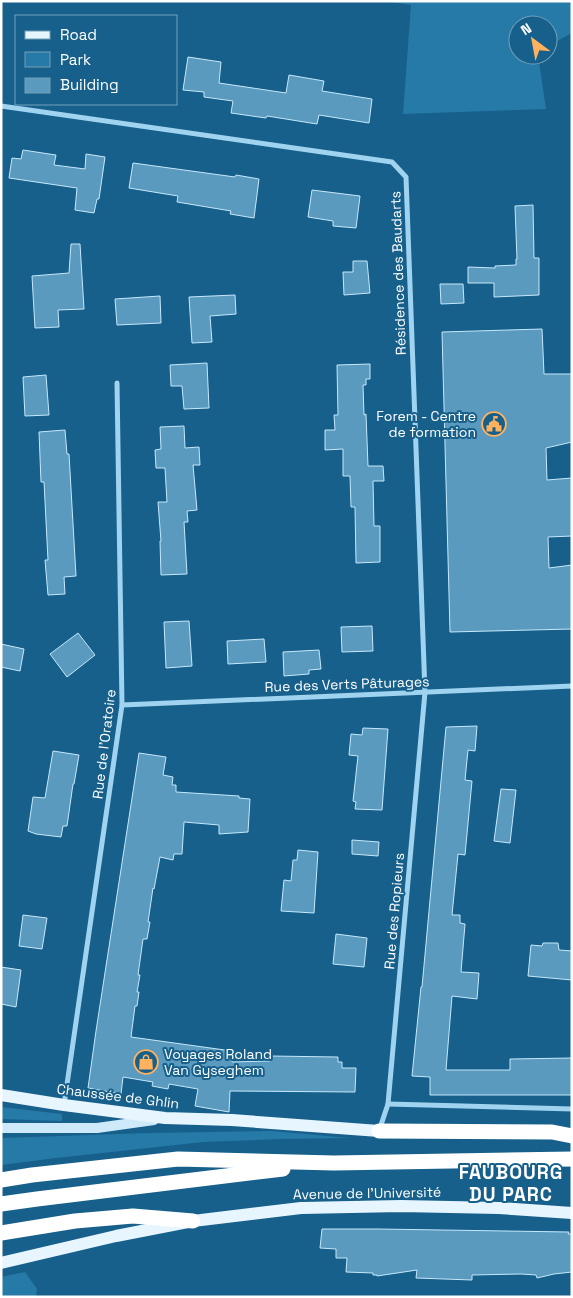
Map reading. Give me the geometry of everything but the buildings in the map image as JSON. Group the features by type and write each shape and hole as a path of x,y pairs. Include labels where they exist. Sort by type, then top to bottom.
{"highway":[{"path":"379,1131 552,1132 572,1136"},
{"path":"1,1180 178,1160 334,1163 572,1159"},
{"path":"1,1204 334,1163"},
{"path":"1,1233 74,1221 133,1216 193,1221"}],"main road":[{"name":"Chaussée de Ghlin","path":"1,1095 165,1118 232,1120 379,1131"},
{"name":"Avenue de l'Université","path":"1,1263 116,1236 193,1221 301,1208 401,1206 572,1212"}],"street":[{"name":"Résidence des Baudarts","path":"1,106 392,162 406,177 424,692"},
{"name":"Rue de l'Oratoire","path":"64,1105 122,705 117,382"},
{"name":"Rue des Verts Pâturages","path":"122,705 572,686"},
{"name":"Rue des Ropieurs","path":"379,1131 388,1104 424,692"},
{"path":"388,1104 572,1109"},
{"path":"1,1128 97,1128 165,1118"}],"green space":[{"path":"386,1 572,1 572,33 558,41 558,15 508,15 508,65 539,65 546,109 403,114 411,5"},
{"path":"1,1107 62,1114 62,1121 1,1119"},
{"path":"271,1131 350,1138 203,1142 1,1165 1,1138"},
{"path":"25,1272 37,1289 36,1297 1,1297 1,1277"}],"place":[{"name":"Forem - Centre de formation","path":"494,424"},
{"name":"Voyages Roland Van Gyseghem","path":"146,1062"}],"district":[{"name":"FAUBOURG DU PARC","path":"511,1183"}]}
